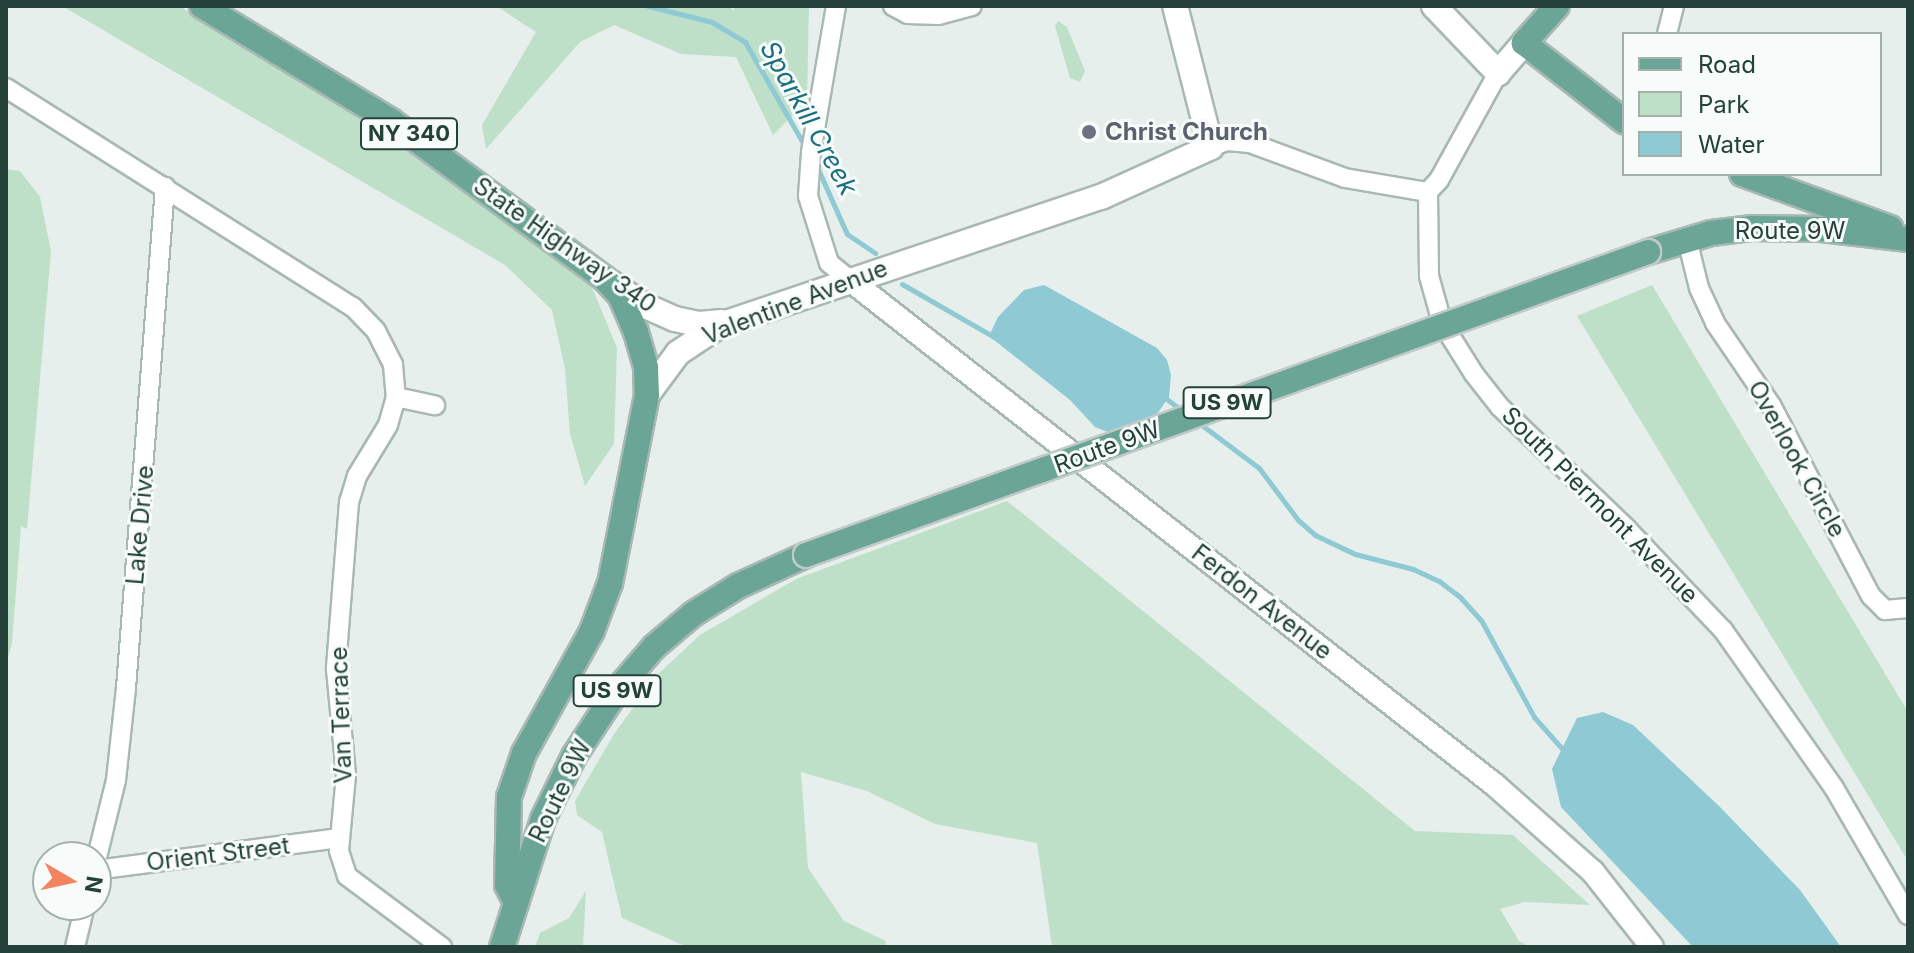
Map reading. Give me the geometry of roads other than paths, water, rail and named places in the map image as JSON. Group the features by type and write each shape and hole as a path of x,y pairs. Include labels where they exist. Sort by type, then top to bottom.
{"main road":[{"name":"State Highway 340","path":"202,6 391,121 641,304 675,319 699,324 736,319"},
{"path":"1175,6 1211,147"},
{"path":"1434,6 1498,73 1557,6"},
{"path":"1524,43 1622,119"},
{"name":"Valentine Avenue","path":"516,903 507,885 507,820 511,786 524,753 592,631 605,599 647,395 665,368 686,346 711,329 1111,193 1211,147"},
{"path":"1747,176 1908,237"},
{"name":"Route 9W","path":"502,947 543,819 564,773 606,705 641,660 679,624 723,594 806,555 1687,239 1723,231 1788,227 1908,237"},
{"path":"604,278 620,295 632,321 646,368 647,395"}],"street":[{"path":"836,6 809,163 808,196 815,228 829,263 850,280"},
{"path":"893,6 908,14 938,15 972,6"},
{"path":"1668,32 1674,6"},
{"path":"1428,192 1439,180 1498,73"},
{"name":"Van Terrace","path":"6,88 353,307 376,331 393,365 396,397 388,425 357,476 349,502 336,669 346,775 339,851 347,876 442,947"},
{"name":"Valentine Avenue","path":"1211,147 1227,141 1250,143 1337,176 1410,192 1428,192"},
{"name":"Lake Drive","path":"101,841 116,780 126,688 165,187"},
{"name":"South Piermont Avenue","path":"1428,192 1431,289 1442,323 1465,361 1500,407 1710,615 1809,750 1908,915"},
{"name":"Overlook Circle","path":"1687,239 1696,278 1715,323 1771,405 1868,591 1885,610 1908,608"},
{"name":"Ferdon Avenue","path":"850,280 1507,795 1593,872 1652,947"},
{"path":"396,397 435,405"},
{"name":"Orient Street","path":"112,868 340,838"},
{"path":"75,947 81,921"}],"water":[{"path":"1044,285 1157,348 1167,360 1171,375 1169,397 1157,414 1140,428 1115,435 1095,427 1070,400 989,336 998,317 1024,290"},
{"path":"1603,712 1633,725 1720,807 1800,890 1841,947 1693,947 1561,807 1552,769 1577,718"}],"waterway":[{"name":"Sparkill Creek","path":"648,6 712,22 745,42 806,148"},
{"name":"Sparkill Creek","path":"817,167 847,234 875,253"},
{"name":"Sparkill Creek","path":"902,284 994,337"},
{"name":"Sparkill Creek","path":"1164,397 1181,410"},
{"name":"Sparkill Creek","path":"1199,423 1259,468 1298,520 1315,535 1355,554 1413,569 1439,581 1460,597 1481,620 1534,717 1565,752"}],"place":[{"name":"Christ Church","path":"1089,132"}]}
